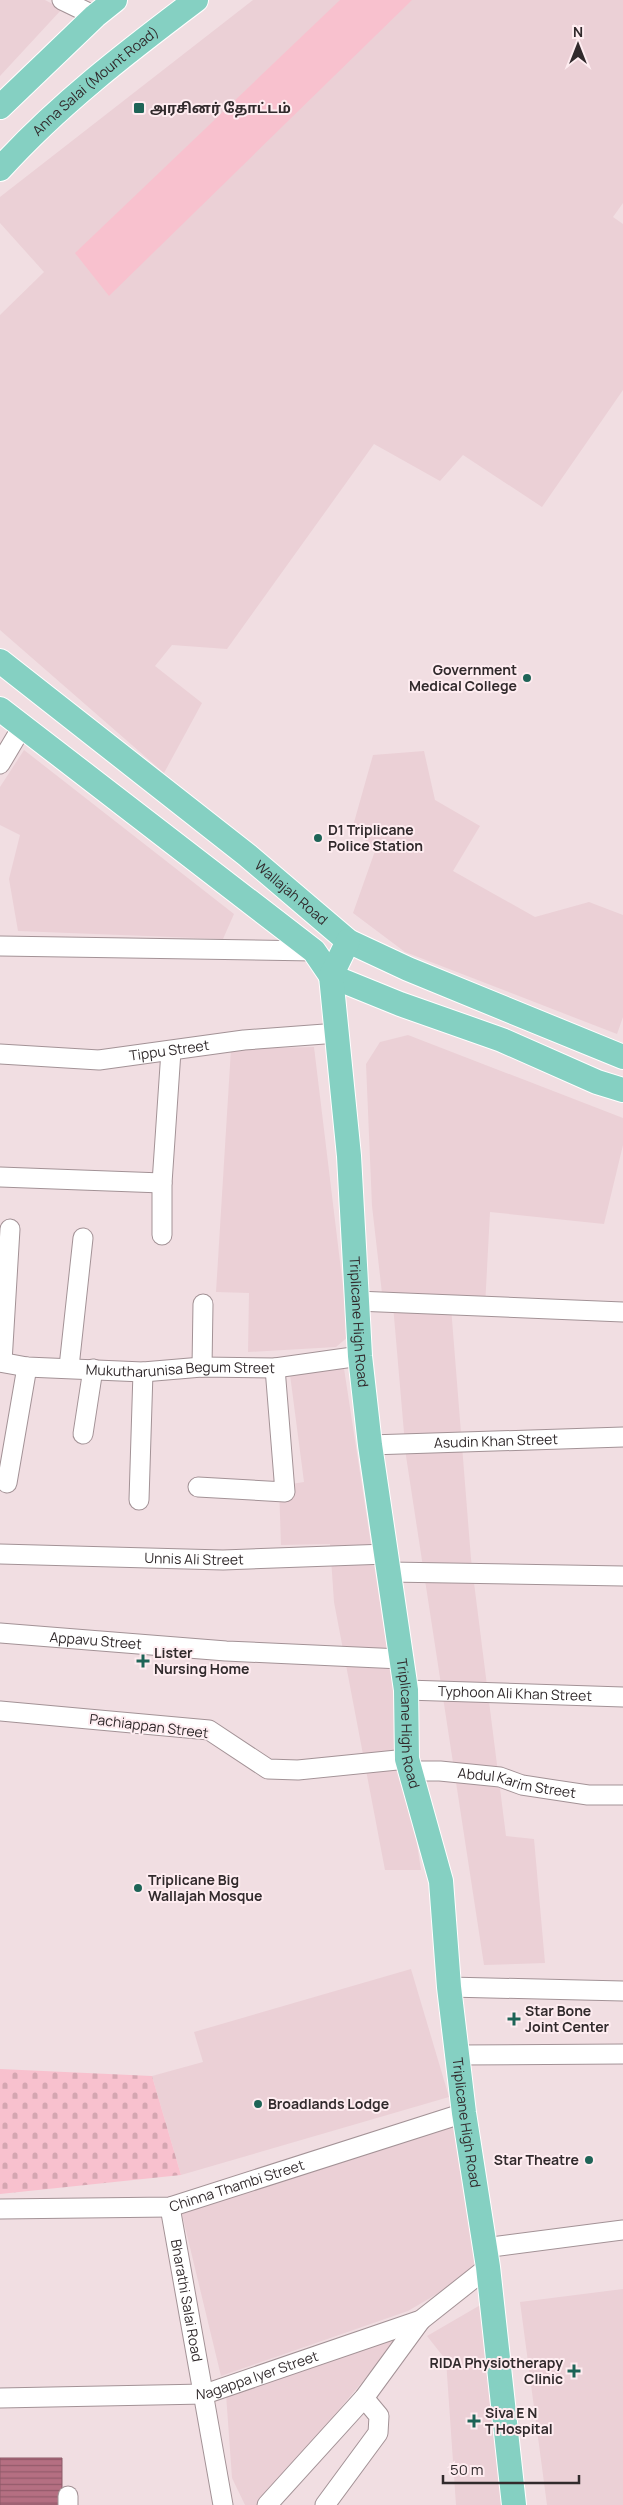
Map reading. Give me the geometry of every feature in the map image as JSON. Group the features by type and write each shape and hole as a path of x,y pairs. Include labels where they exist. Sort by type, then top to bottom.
{"main road":[{"path":"0,107 95,16 115,0"},
{"name":"Anna Salai (Mount Road)","path":"0,169 23,144 92,81 196,0"},
{"name":"Wallajah Road","path":"0,660 248,855 348,941 408,969 623,1056"},
{"path":"0,709 314,951 331,976 400,1004 502,1040 598,1082 623,1090"},
{"path":"331,976 348,941"},
{"name":"Triplicane High Road","path":"331,976 338,1033 348,1156 360,1356 370,1445 406,1690 409,1765 441,1881 449,1987 464,2113 486,2257 514,2505"}],"street":[{"path":"62,0 95,16"},
{"path":"0,764 22,727"},
{"path":"0,946 314,951"},
{"name":"Tippu Street","path":"0,1054 99,1060 244,1040 338,1033"},
{"path":"162,1235 162,1183 171,1051"},
{"path":"0,1177 162,1183"},
{"path":"1,1362 10,1230"},
{"path":"69,1367 83,1238"},
{"path":"356,1301 623,1312"},
{"path":"202,1367 203,1304"},
{"name":"Mukutharunisa Begum Street","path":"1,1362 27,1367 69,1367 143,1372 202,1367 275,1368 360,1356"},
{"path":"7,1483 27,1367"},
{"path":"198,1487 285,1492 275,1368"},
{"path":"83,1434 92,1369"},
{"path":"139,1500 143,1372"},
{"name":"Asudin Khan Street","path":"370,1445 623,1437"},
{"name":"Unnis Ali Street","path":"0,1554 388,1563 623,1576"},
{"name":"Appavu Street","path":"0,1632 226,1651 401,1659"},
{"name":"Typhoon Ali Khan Street","path":"406,1690 623,1697"},
{"name":"Pachiappan Street","path":"0,1711 209,1730 268,1769 298,1770 409,1765"},
{"name":"Abdul Karim Street","path":"409,1765 440,1771 500,1777 522,1785 588,1795 623,1795"},
{"path":"449,1987 623,1991"},
{"path":"458,2055 623,2054"},
{"name":"Chinna Thambi Street","path":"0,2209 170,2207 464,2113"},
{"name":"Bharathi Salai Road","path":"170,2207 223,2505"},
{"path":"486,2257 623,2230"},
{"name":"Nagappa Iyer Street","path":"0,2398 204,2394 421,2320 486,2257"},
{"path":"267,2505 364,2398 421,2320"},
{"path":"325,2505 378,2433 379,2416 364,2398"}],"shaded area":[{"path":"0,0 45,0 62,9 0,76"},
{"path":"253,0 623,0 623,203 613,217 623,224 623,390 542,507 463,455 440,481 374,444 227,649 172,645 155,666 202,703 164,773 0,630 0,315 44,272 0,223 0,197"},
{"path":"24,750 234,914 223,939 18,931 9,879 20,835 0,825 0,787"},
{"path":"424,751 435,800 480,826 453,871 535,917 589,902 623,915 623,1017 617,1034 405,952 353,913 375,851 353,826 373,755"},
{"path":"408,1035 623,1118 623,1145 604,1224 490,1212 485,1307 383,1302 372,1206 366,1064 380,1042"},
{"path":"314,1047 349,1336 336,1347 248,1352 249,1293 216,1292 231,1049"},
{"path":"393,1305 451,1307 471,1559 506,1836 534,1839 545,1963 484,1965 406,1456"},
{"path":"343,1362 421,1870 385,1870 334,1602 330,1544 281,1545 279,1486 304,1482 289,1367"},
{"path":"411,1969 449,2097 181,2175 152,2076 203,2062 194,2032"},
{"path":"459,2118 481,2268 408,2311 221,2376 180,2206"},
{"path":"623,2289 623,2505 547,2505 520,2302"},
{"path":"489,2300 509,2505 456,2505 446,2360 427,2336"},
{"path":"391,2336 394,2344 259,2505 245,2505 232,2478 226,2394"},
{"path":"0,2458 62,2458 62,2505 0,2505"}],"green space":[{"path":"340,0 412,0 109,296 75,253"},
{"path":"0,2069 152,2076 181,2175 0,2194"}],"place":[{"name":"அரசினர் தோட்டம்","path":"139,108"},
{"name":"Government Medical College","path":"527,678"},
{"name":"D1 Triplicane Police Station","path":"318,838"},
{"name":"Lister Nursing Home","path":"143,1661"},
{"name":"Triplicane Big Wallajah Mosque","path":"138,1888"},
{"name":"Star Bone Joint Center","path":"514,2019"},
{"name":"Broadlands Lodge","path":"258,2104"},
{"name":"Star Theatre","path":"589,2160"},
{"name":"RIDA Physiotherapy Clinic","path":"574,2371"},
{"name":"Siva E N T Hospital","path":"474,2421"}]}
